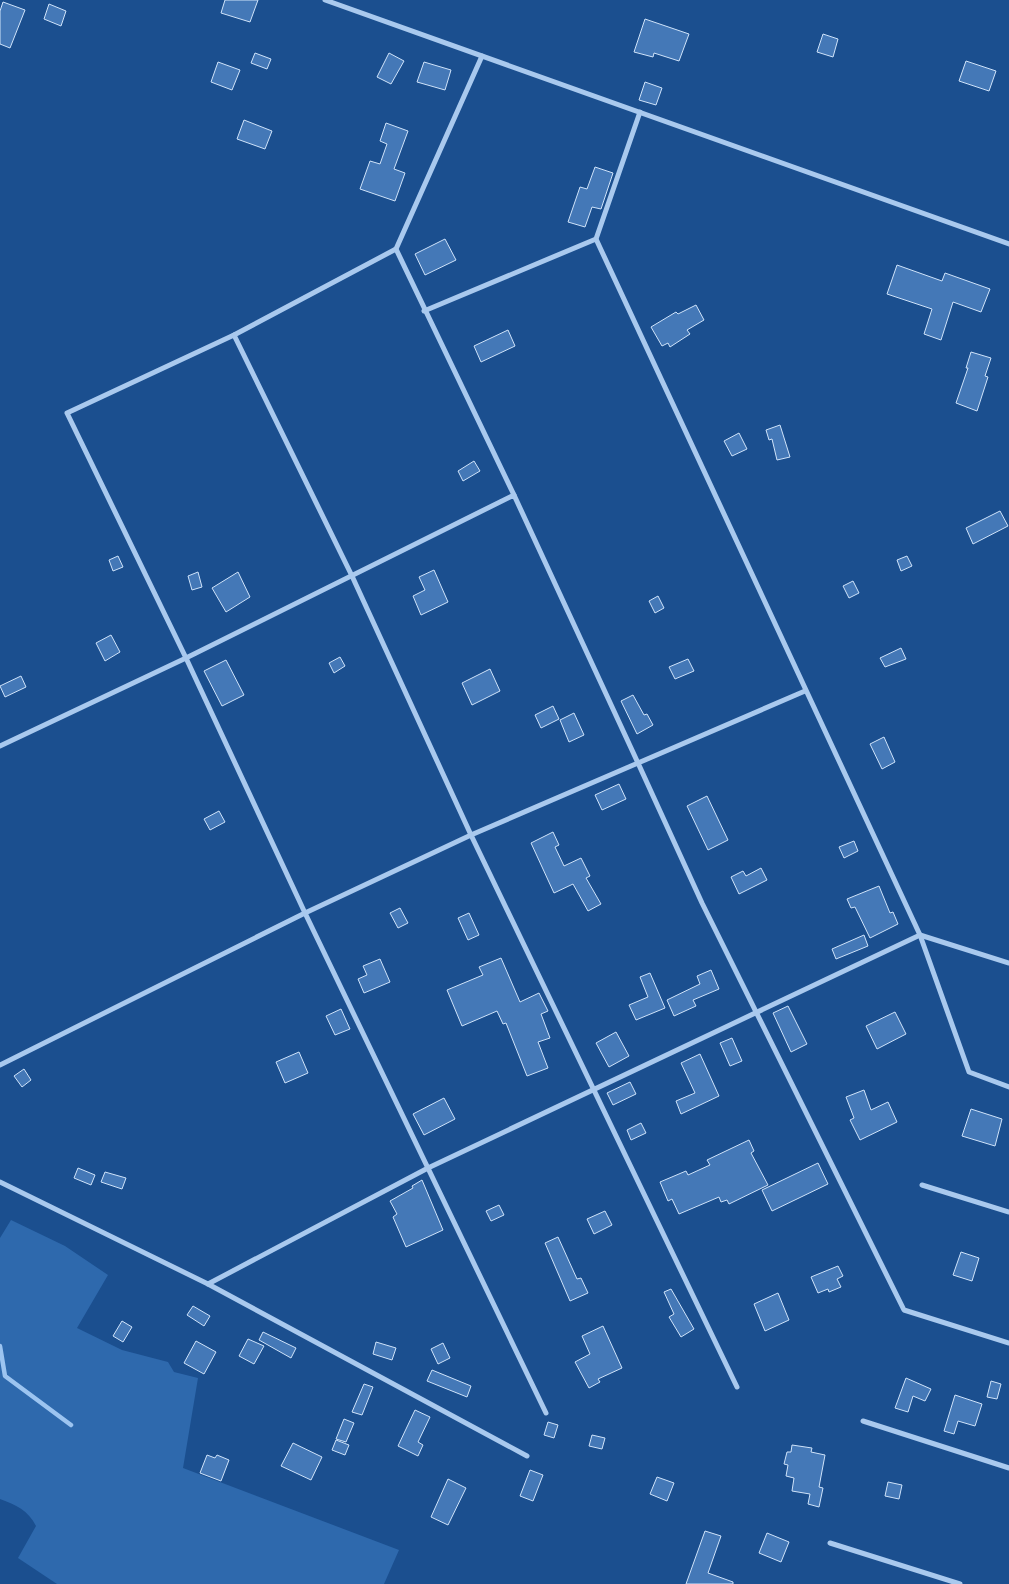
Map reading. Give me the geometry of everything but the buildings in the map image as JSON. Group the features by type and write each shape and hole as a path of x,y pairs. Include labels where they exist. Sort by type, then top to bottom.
{"street":[{"path":"324,0 1009,244"},
{"path":"482,56 396,249 234,335 67,414 186,658 304,913 546,1413"},
{"path":"640,112 596,239 920,935 969,1072 1009,1086"},
{"path":"424,310 596,239"},
{"path":"396,249 514,495 702,903 904,1310 1009,1343"},
{"path":"234,335 352,576 470,835 737,1387"},
{"path":"0,746 186,658 514,495"},
{"path":"0,1065 304,913 470,835 805,691"},
{"path":"208,1284 428,1168 594,1088 757,1014 920,935 1009,963"},
{"path":"0,1182 208,1284 527,1456"},
{"path":"922,1184 1009,1212"},
{"path":"864,1421 1009,1468"},
{"path":"830,1543 960,1584"}],"shaded area":[{"path":"11,1220 65,1246 108,1275 77,1328 122,1350 168,1362 174,1372 198,1378 183,1468 399,1550 384,1584 57,1584 18,1558 36,1526 33,1520 21,1509 0,1499 0,1238"}],"waterway":[{"path":"0,1346 5,1376 71,1425"}]}
